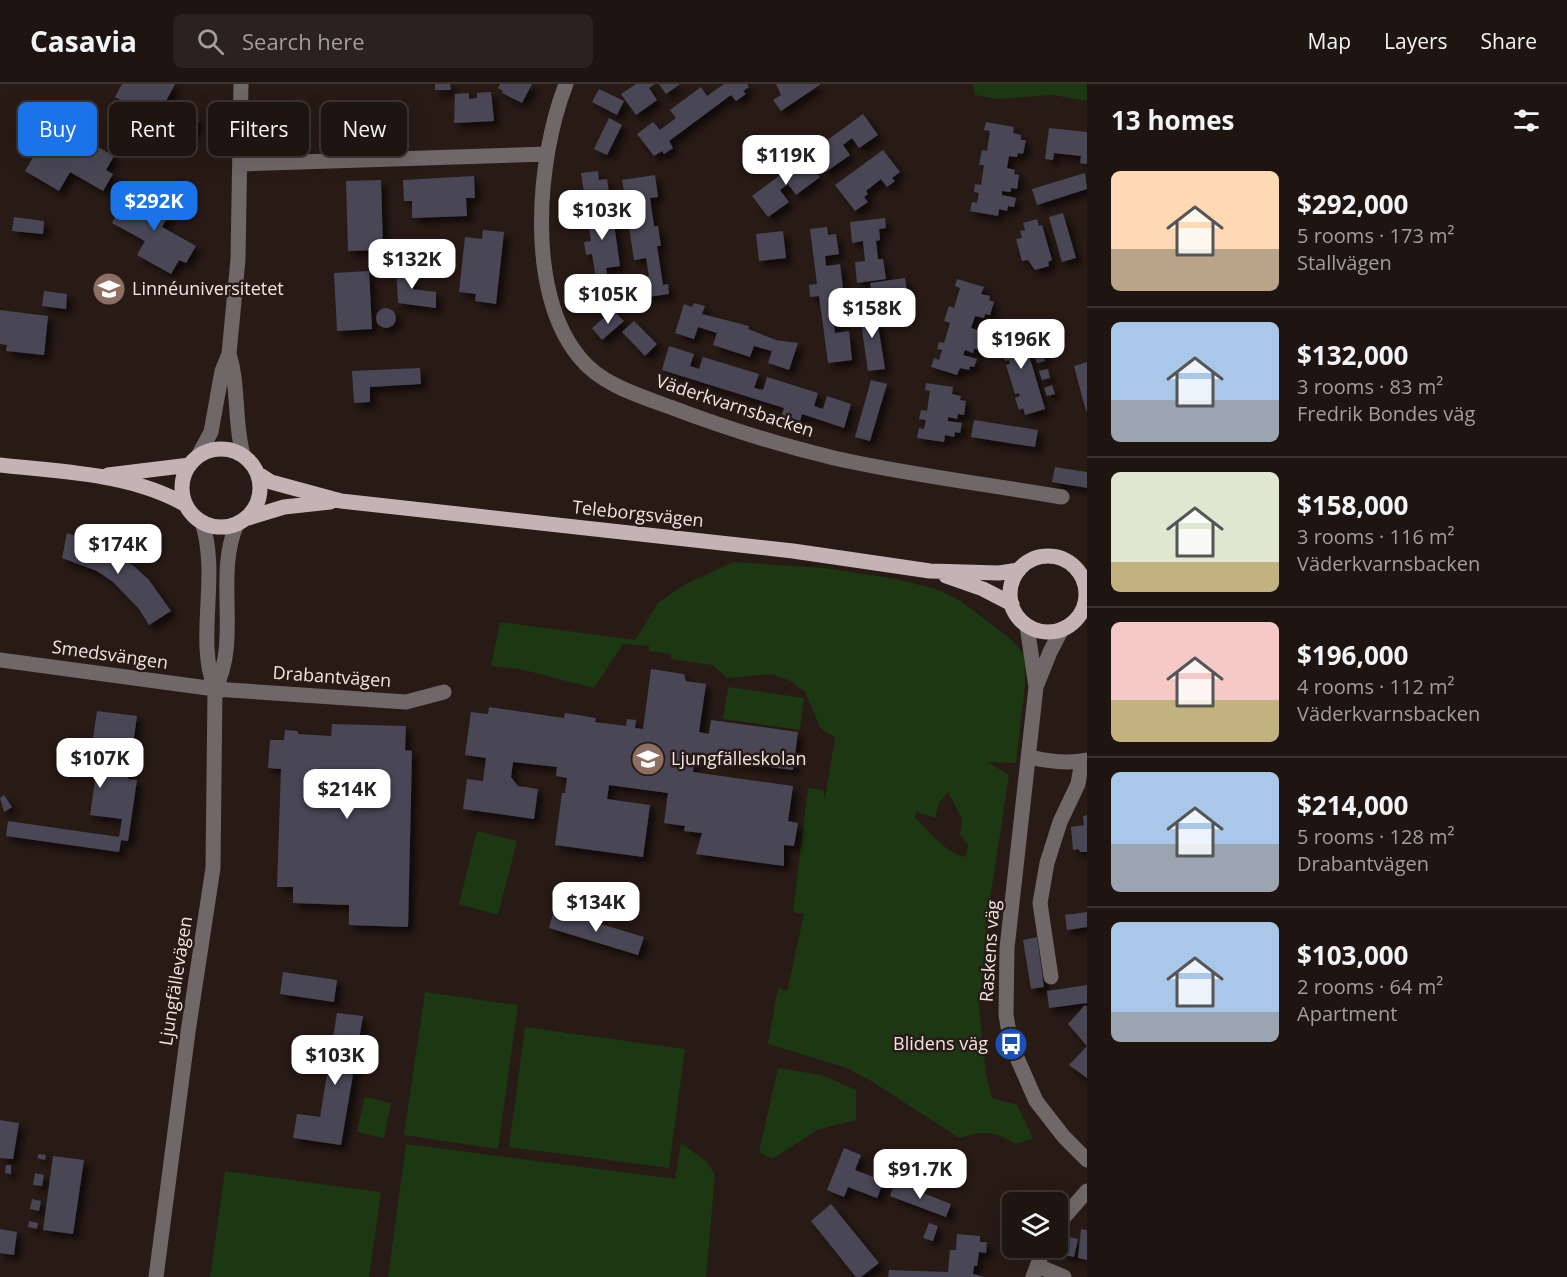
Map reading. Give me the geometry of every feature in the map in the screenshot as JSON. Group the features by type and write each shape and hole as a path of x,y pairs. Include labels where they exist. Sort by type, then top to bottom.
{"main road":[{"path":"0,465 99,476 160,492 186,505 202,522 221,527 240,522 253,511 259,499 260,486 257,472 243,455 221,449 194,460 99,476"},
{"path":"186,505 183,481 194,460"},
{"name":"Teleborgsvägen","path":"257,472 271,482 341,501 793,550 930,571 999,573 1019,570"},
{"name":"Teleborgsvägen","path":"240,522 264,511 341,501"},
{"path":"1037,558 1057,558 1075,568 1086,587 1082,618 1062,629 1044,632 1027,626 1018,616 1012,604 1012,586 1019,570 1037,558"},
{"name":"Teleborgsvägen","path":"930,571 983,589 1012,604"}],"street":[{"path":"194,460 212,432 222,371 229,354 238,259 241,84"},
{"name":"Väderkvarnsbacken","path":"566,84 553,119 547,154 542,268 550,300 561,329 580,358 609,383 719,425 835,458 1062,497"},
{"path":"241,164 547,154"},
{"path":"229,354 234,370 235,416 243,455"},
{"name":"Ljungfällevägen","path":"156,1277 188,1032 213,868 215,689 207,670 210,555 202,522"},
{"name":"Ljungfällevägen","path":"215,689 225,670 229,548 240,522"},
{"name":"Raskens väg","path":"1027,626 1036,687 1007,948 1006,1015 1011,1044 1036,1101 1064,1137 1087,1160"},
{"name":"Raskens väg","path":"1036,687 1062,629"},
{"name":"Smedsvängen","path":"0,660 215,689"},
{"name":"Drabantvägen","path":"215,689 406,702 444,692"},
{"path":"1030,757 1049,762 1084,760 1078,784 1060,822 1047,863 1040,903 1051,977"},
{"path":"1068,1213 1087,1191"},
{"path":"1035,1271 1064,1277"}],"green space":[{"path":"972,84 1087,84 1087,101 1053,95 997,99 975,95"},
{"path":"733,562 824,568 897,579 939,590 961,601 1013,641 1025,656 1025,686 1016,763 987,762 1009,775 988,913 979,1006 986,1074 992,1098 1017,1105 1033,1138 1016,1144 1001,1136 988,1133 959,1138 873,1082 847,1068 768,1044 778,988 787,991 804,914 793,912 808,788 823,790 825,799 835,737 821,729 805,692 791,681 772,674 728,678 712,665 671,659 671,654 649,651 649,646 623,644 594,688 520,669 491,666 500,622 635,640 658,603 684,585","holes":["948,792 962,819 960,835 968,845 966,857 944,846 915,818 916,812 935,818 939,803"]},
{"path":"728,687 804,698 800,730 723,719"},
{"path":"477,831 517,841 498,915 459,904"},
{"path":"425,992 518,1005 498,1149 404,1135"},
{"path":"525,1027 685,1049 669,1168 509,1147"},
{"path":"778,1068 821,1075 856,1090 856,1120 819,1129 772,1159 759,1152"},
{"path":"365,1097 391,1103 384,1138 357,1132"},
{"path":"681,1143 707,1162 715,1175 706,1277 388,1277 406,1144 675,1179"},
{"path":"225,1171 381,1192 369,1277 210,1277"}],"building":[{"path":"122,84 175,84 166,101 168,102 124,102 115,97"},
{"path":"435,84 450,84 451,90 435,90"},
{"path":"500,84 532,84 522,103 502,93 503,91 498,88"},
{"path":"636,84 655,84 649,88 657,100 636,115 621,94"},
{"path":"659,84 680,84 666,94"},
{"path":"724,84 747,84 749,87 743,91 746,94 736,101 731,95 669,141 673,148 664,154 662,151 654,156 637,134 653,122 660,130 676,118 670,110 701,87 707,96"},
{"path":"776,84 821,84 781,111 773,100 781,95"},
{"path":"599,89 624,101 617,115 592,102"},
{"path":"491,92 494,121 454,123 455,94 469,93 469,99 477,98 477,93"},
{"path":"863,114 878,135 859,148 852,138 843,145 850,155 826,172 811,152"},
{"path":"609,118 622,125 607,155 594,149"},
{"path":"986,122 1014,127 1013,133 1021,135 1021,140 1026,140 1023,154 1018,153 1017,157 1009,156 1007,168 1015,170 1014,174 1019,175 1017,189 1011,188 1011,192 1002,191 1002,195 1016,198 1014,207 1008,206 1007,211 999,209 998,216 970,211 972,202 977,203 979,193 974,192 975,184 981,185 984,165 979,165 982,150 987,151 990,131 984,130"},
{"path":"1049,128 1087,132 1087,164 1080,163 1081,156 1054,153 1053,160 1045,159"},
{"path":"97,146 109,153 109,156 114,156 106,170 113,174 103,191 70,172 59,191 25,171 34,156 97,156"},
{"path":"883,150 900,172 892,178 895,181 887,187 881,179 866,191 868,194 864,197 868,202 855,211 835,185"},
{"path":"804,157 820,177 796,195 788,184 780,190 789,202 768,217 752,196"},
{"path":"598,171 599,180 607,179 610,199 597,201 598,211 612,209 620,266 606,268 608,279 622,277 625,297 619,297 621,307 601,310 592,254 586,255 584,242 591,241 581,173"},
{"path":"1085,173 1087,189 1037,205 1032,189"},
{"path":"655,175 658,197 650,198 654,226 658,226 661,246 657,246 663,285 668,284 669,294 640,298 637,278 649,276 646,258 634,260 628,220 640,218 637,200 626,202 622,180"},
{"path":"474,176 475,198 466,198 467,216 412,218 412,201 404,201 403,180"},
{"path":"381,180 383,250 348,251 346,181"},
{"path":"138,190 172,209 162,227 196,246 186,263 179,260 171,274 137,255 145,241 112,223 121,206 127,209"},
{"path":"1063,213 1076,258 1062,262 1049,217"},
{"path":"14,217 44,221 43,234 12,231"},
{"path":"885,218 886,228 879,229 880,240 876,241 878,259 883,259 886,279 857,283 855,262 865,261 863,241 852,243 850,222"},
{"path":"1037,219 1039,226 1042,225 1052,260 1048,262 1049,266 1035,270 1028,260 1022,261 1016,239 1022,238 1020,231 1025,230 1023,223"},
{"path":"827,227 828,235 836,234 839,254 825,256 826,266 840,264 847,321 834,323 835,333 849,331 852,360 828,363 819,296 810,297 809,285 817,284 810,229"},
{"path":"483,230 504,232 496,304 475,301 476,294 459,292 465,237 482,239"},
{"path":"783,231 786,258 759,261 756,234"},
{"path":"396,265 411,265 412,289 436,292 436,308 398,303"},
{"path":"369,271 372,329 337,331 334,273"},
{"path":"905,278 907,294 873,299 870,283"},
{"path":"957,279 984,287 981,294 990,296 989,300 994,302 990,315 985,314 984,318 975,316 971,328 980,331 978,335 984,337 980,350 974,349 973,353 965,350 963,355 977,359 974,367 970,366 969,370 960,368 957,375 931,367 934,358 939,360 942,350 937,349 939,342 944,343 950,323 944,321 949,306 954,308 960,288 955,286"},
{"path":"44,291 67,294 66,309 42,306"},
{"path":"694,303 705,306 702,314 749,326 748,329 776,340 798,343 789,370 768,363 772,351 754,346 750,357 713,345 717,333 698,327 694,339 675,333 684,304 692,307"},
{"path":"875,306 885,369 868,371 859,309"},
{"path":"386,308 393,311 396,318 393,325 386,328 379,325 376,318 379,311"},
{"path":"0,310 48,316 44,355 6,351 7,345 0,344"},
{"path":"613,310 624,321 602,340 592,328"},
{"path":"1033,319 1036,328 1027,330 1024,322"},
{"path":"634,321 657,344 645,356 622,332"},
{"path":"1020,325 1045,409 1025,415 1023,408 1019,410 1015,398 1020,396 1019,393 1015,394 1006,365 1010,364 1009,360 1005,361 1001,349 1005,348 1004,344 1000,345 996,333"},
{"path":"1037,336 1040,345 1032,348 1029,339"},
{"path":"669,346 694,354 690,366 699,369 703,357 759,374 754,388 763,390 767,377 818,393 814,406 823,409 827,396 851,404 844,428 802,414 800,421 782,415 784,408 662,370"},
{"path":"1043,352 1045,361 1037,363 1034,355"},
{"path":"1087,362 1087,411 1086,411 1074,366"},
{"path":"420,368 421,384 370,387 370,402 354,403 352,371"},
{"path":"1048,369 1050,378 1042,380 1039,371"},
{"path":"871,380 887,384 870,441 855,437"},
{"path":"926,383 953,387 952,394 961,396 960,400 966,401 964,415 958,414 957,419 948,417 948,421 962,423 960,433 955,432 954,437 945,435 944,442 917,438 919,428 924,429 926,420 919,419 921,410 927,411 930,391 925,390"},
{"path":"1052,385 1055,394 1047,396 1044,388"},
{"path":"974,420 1038,430 1035,447 971,437"},
{"path":"1055,467 1087,472 1087,488 1052,482"},
{"path":"67,533 103,546 135,567 149,580 171,611 149,625 139,609 113,582 97,571 62,558"},
{"path":"651,669 684,674 686,681 706,684 699,732 709,734 711,720 798,732 793,770 695,757 693,772 793,786 788,821 798,823 794,846 784,845 784,866 696,854 702,833 684,831 685,826 664,823 668,793 609,785 607,799 650,805 643,857 555,845 562,793 565,793 567,778 556,776 557,767 513,762 511,777 518,786 538,789 534,819 463,809 467,779 483,781 486,758 465,755 471,712 488,714 489,707 564,718 565,713 596,718 595,722 626,726 627,719 636,720 635,728 643,729"},
{"path":"97,711 137,716 128,779 137,780 128,841 121,840 119,852 6,836 8,821 119,837 122,819 90,815 96,774 105,775 108,754 91,751"},
{"path":"332,724 406,726 405,750 412,751 408,927 349,925 349,905 293,903 293,887 277,887 281,769 268,768 270,740 284,740 285,730 298,731 298,734 331,736"},
{"path":"81,750 91,752 91,758 80,756"},
{"path":"4,795 12,807 4,812 0,798"},
{"path":"1087,815 1087,852 1080,852 1079,849 1073,850 1071,827 1084,825 1083,816"},
{"path":"554,910 644,937 638,955 549,928"},
{"path":"1087,912 1087,927 1067,930 1065,915"},
{"path":"1037,937 1044,987 1031,989 1023,940"},
{"path":"283,972 337,980 334,1002 280,994"},
{"path":"1087,985 1087,1003 1049,1008 1047,991"},
{"path":"1085,1005 1087,1007 1087,1046 1068,1024"},
{"path":"337,1013 363,1016 341,1145 293,1138 297,1114 320,1117"},
{"path":"1087,1046 1087,1078 1069,1065"},
{"path":"0,1120 19,1123 13,1159 0,1158"},
{"path":"844,1148 861,1155 855,1170 884,1181 877,1198 848,1187 844,1197 827,1190"},
{"path":"39,1154 46,1155 45,1160 37,1158"},
{"path":"53,1156 84,1160 73,1234 43,1230"},
{"path":"6,1165 11,1165 11,1174 5,1173"},
{"path":"35,1173 44,1175 42,1186 33,1185"},
{"path":"895,1182 951,1204 946,1217 890,1196"},
{"path":"32,1199 41,1201 39,1211 30,1209"},
{"path":"831,1204 879,1263 861,1277 856,1277 811,1221"},
{"path":"29,1221 38,1223 37,1229 28,1227"},
{"path":"929,1223 938,1226 933,1241 923,1238"},
{"path":"0,1229 17,1232 14,1255 0,1253"},
{"path":"1081,1229 1087,1230 1087,1260 1078,1258"},
{"path":"957,1234 980,1236 980,1242 987,1242 986,1253 979,1252 973,1274 985,1277 888,1277 889,1270 948,1272 950,1250 956,1250"},
{"path":"1068,1237 1078,1239 1074,1257 1068,1256"}],"place":[{"name":"Linnéuniversitetet","path":"109,289"},
{"name":"Ljungfälleskolan","path":"648,759"},
{"name":"Blidens väg","path":"1011,1044"}]}
